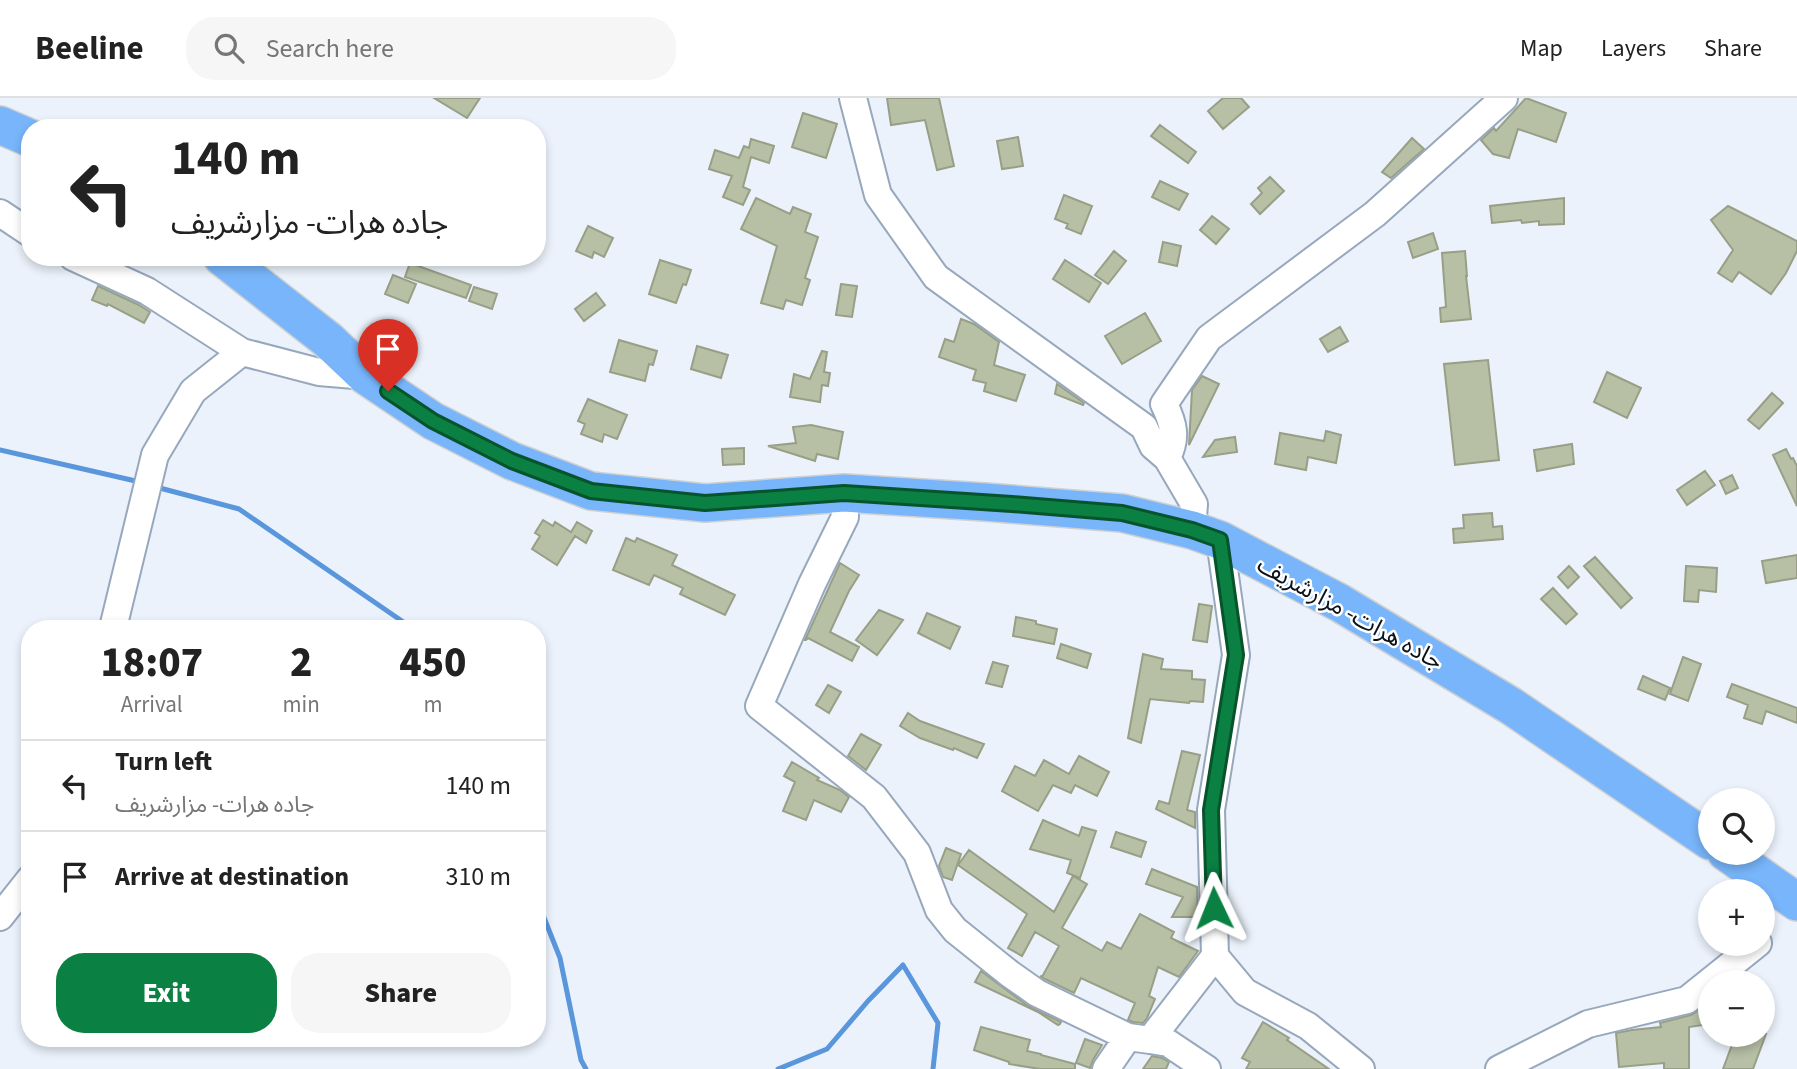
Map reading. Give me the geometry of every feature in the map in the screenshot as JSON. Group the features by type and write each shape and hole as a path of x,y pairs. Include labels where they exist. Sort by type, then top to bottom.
{"highway":[{"path":"0,125 21,134"},
{"name":"جاده هرات- مزارشریف","path":"233,266 328,340 366,376 433,421 512,461 591,491 705,503 844,493 1122,513 1206,535 1340,603 1511,706 1698,833"},
{"path":"1744,865 1797,902"}],"street":[{"path":"853,98 878,195 936,277 1144,427 1153,446 1167,458 1194,504 1206,535 1236,655 1211,810 1215,956 1245,992 1308,1026 1361,1069"},
{"path":"1167,458 1174,444 1171,418 1164,404 1209,338 1375,214 1504,98"},
{"path":"0,213 21,227"},
{"path":"93,266 147,291 242,352 319,372 366,376"},
{"path":"115,620 155,456 193,391 242,352"},
{"path":"844,493 845,517 811,584 759,706 874,797 918,853 939,910 955,930 1037,993 1139,1038 1168,1043 1207,1069"},
{"path":"0,916 21,890"},
{"path":"1106,1069 1139,1038 1215,956"},
{"path":"1499,1069 1588,1024 1687,1000 1742,956"}],"building":[{"path":"434,98 480,98 467,118"},
{"path":"887,98 939,98 954,166 937,170 925,120 891,125"},
{"path":"1223,98 1241,98 1249,107 1223,129 1208,111"},
{"path":"1526,98 1566,113 1556,142 1518,129 1509,158 1493,154 1481,140 1494,128 1496,131"},
{"path":"803,113 837,124 826,158 792,147"},
{"path":"1160,125 1196,152 1188,163 1151,136"},
{"path":"1018,137 1023,166 1002,169 997,141"},
{"path":"1412,138 1424,149 1391,178 1382,172"},
{"path":"751,139 774,146 769,163 751,157 743,187 750,190 743,205 723,197 732,176 709,169 715,150 739,158 744,146 749,148"},
{"path":"1270,177 1284,191 1260,214 1251,204 1262,193 1258,188"},
{"path":"1160,181 1188,194 1179,210 1152,197"},
{"path":"1064,195 1092,206 1081,234 1066,228 1068,224 1055,219"},
{"path":"756,198 790,214 793,207 811,214 805,232 818,237 805,278 810,280 802,305 786,300 783,309 761,303 777,246 741,229"},
{"path":"1564,198 1564,224 1539,225 1539,221 1522,223 1521,220 1492,223 1490,206"},
{"path":"1728,206 1797,241 1797,251 1771,294 1739,272 1732,282 1718,273 1733,250 1711,220"},
{"path":"1212,216 1229,229 1216,244 1200,230"},
{"path":"588,226 613,238 604,257 594,252 592,258 576,251"},
{"path":"1433,233 1438,249 1413,258 1408,242"},
{"path":"1163,242 1181,246 1177,266 1159,262"},
{"path":"1114,251 1126,261 1108,284 1095,275"},
{"path":"1465,251 1471,319 1441,322 1440,308 1446,307 1442,253"},
{"path":"660,260 691,270 676,303 649,294"},
{"path":"1065,260 1101,283 1089,302 1053,279"},
{"path":"409,266 418,266 471,285 466,298 405,277"},
{"path":"393,275 416,284 408,303 385,294"},
{"path":"841,284 857,286 852,317 836,315"},
{"path":"98,286 150,312 144,323 108,304 107,306 92,300"},
{"path":"474,287 497,294 492,309 469,301"},
{"path":"596,293 605,305 584,321 575,309"},
{"path":"1145,313 1161,341 1122,364 1105,336"},
{"path":"961,319 974,324 999,342 994,365 1025,375 1016,401 984,391 986,383 973,380 976,370 939,357 945,339 954,342"},
{"path":"1340,327 1348,341 1328,352 1320,339"},
{"path":"619,340 657,351 653,365 649,364 645,381 610,372"},
{"path":"697,346 728,355 721,378 691,369"},
{"path":"822,351 827,352 824,372 830,373 828,386 822,385 820,402 790,397 794,374 810,379"},
{"path":"1488,360 1499,460 1455,465 1444,364"},
{"path":"1607,372 1641,388 1627,418 1594,402"},
{"path":"1202,376 1219,384 1189,445 1192,390"},
{"path":"1057,384 1084,403 1083,405 1055,394"},
{"path":"1772,393 1783,403 1759,429 1748,420"},
{"path":"588,399 627,415 617,439 604,434 602,442 581,434 585,424 578,421"},
{"path":"811,425 843,432 838,459 817,454 815,461 768,446 796,443 793,427"},
{"path":"1326,431 1341,435 1336,463 1308,457 1306,470 1275,464 1280,433 1324,441"},
{"path":"1235,437 1237,452 1203,457 1215,440"},
{"path":"1572,444 1574,464 1537,471 1534,450"},
{"path":"744,448 744,464 723,465 722,449"},
{"path":"1786,449 1797,466 1797,506 1773,455"},
{"path":"1705,471 1715,485 1687,505 1677,490"},
{"path":"1732,475 1738,488 1726,494 1720,481"},
{"path":"1492,513 1493,527 1502,526 1503,539 1454,543 1453,529 1464,528 1463,515"},
{"path":"543,520 553,526 555,522 571,532 577,522 592,531 586,543 575,536 557,565 532,549 540,536 535,533"},
{"path":"626,538 635,542 637,538 677,555 672,565 735,595 725,615 680,594 683,588 654,575 649,585 613,570"},
{"path":"1797,555 1797,578 1766,583 1762,561"},
{"path":"1595,557 1632,598 1621,608 1584,566"},
{"path":"840,563 859,575 830,632 859,647 852,661 808,638 805,640"},
{"path":"1569,566 1579,577 1568,588 1558,577"},
{"path":"1686,566 1717,568 1716,592 1699,590 1698,602 1684,601"},
{"path":"1553,588 1577,614 1566,624 1541,599"},
{"path":"1199,604 1212,606 1207,642 1193,640"},
{"path":"879,610 903,620 877,655 856,640"},
{"path":"927,613 960,627 950,649 918,633"},
{"path":"1016,617 1057,629 1054,644 1013,636"},
{"path":"1061,644 1091,654 1087,668 1057,658"},
{"path":"1143,654 1163,659 1161,669 1192,671 1192,679 1205,680 1203,702 1150,699 1141,743 1128,738"},
{"path":"1683,657 1701,664 1688,701 1670,694"},
{"path":"993,662 1008,666 1002,687 986,683"},
{"path":"1643,676 1670,688 1665,700 1638,689"},
{"path":"1732,684 1797,708 1797,723 1766,711 1762,724 1744,718 1748,705 1727,697"},
{"path":"828,685 841,692 829,713 816,705"},
{"path":"908,713 920,721 984,744 977,758 920,738 900,726"},
{"path":"861,734 881,745 866,770 848,756"},
{"path":"1182,751 1200,755 1187,810 1195,812 1195,828 1156,809 1159,801 1169,804"},
{"path":"1079,756 1109,772 1097,796 1075,785 1071,793 1053,785 1038,811 1002,791 1015,766 1035,776 1044,760 1069,774"},
{"path":"792,762 819,778 817,780 849,797 841,812 814,800 806,820 783,811 795,782 784,776"},
{"path":"1043,820 1079,836 1082,827 1096,831 1080,878 1067,873 1071,860 1030,849"},
{"path":"1116,832 1146,842 1141,857 1111,847"},
{"path":"946,848 961,854 952,880 943,877 939,866"},
{"path":"969,850 1054,912 1073,876 1087,884 1062,928 1102,951 1107,942 1121,949 1140,914 1174,932 1171,938 1198,951 1179,977 1158,967 1149,996 1155,999 1147,1018 1143,1023 1133,1022 1128,1020 1135,1003 1081,978 1074,993 1042,977 1059,946 1035,932 1022,956 1008,948 1027,914 958,865"},
{"path":"1152,869 1197,887 1198,917 1172,917 1183,897 1146,884"},
{"path":"981,971 1028,1006 1061,1022 1060,1024 975,982"},
{"path":"1698,1011 1698,1026 1689,1027 1689,1069 1664,1069 1664,1063 1619,1067 1616,1033 1661,1027 1660,1023"},
{"path":"1263,1022 1329,1069 1246,1069 1250,1062 1242,1058"},
{"path":"981,1027 1030,1040 1027,1051 1075,1064 1075,1069 1040,1069 1009,1064 974,1050"},
{"path":"1085,1039 1102,1045 1090,1068 1076,1063"},
{"path":"1731,1047 1761,1047 1753,1069 1723,1069"},
{"path":"1152,1056 1169,1062 1166,1069 1143,1069"}],"waterway":[{"path":"0,450 140,482"},
{"path":"156,487 239,509 400,620"},
{"path":"546,923 560,958 581,1060 586,1069"},
{"path":"778,1069 827,1049 903,965 938,1023 933,1069"}],"route":[{"path":"388,391 433,421 512,461 591,491 705,503 844,493 1012,504 1122,513 1192,530 1220,540 1236,655 1211,810 1214,908"}]}
